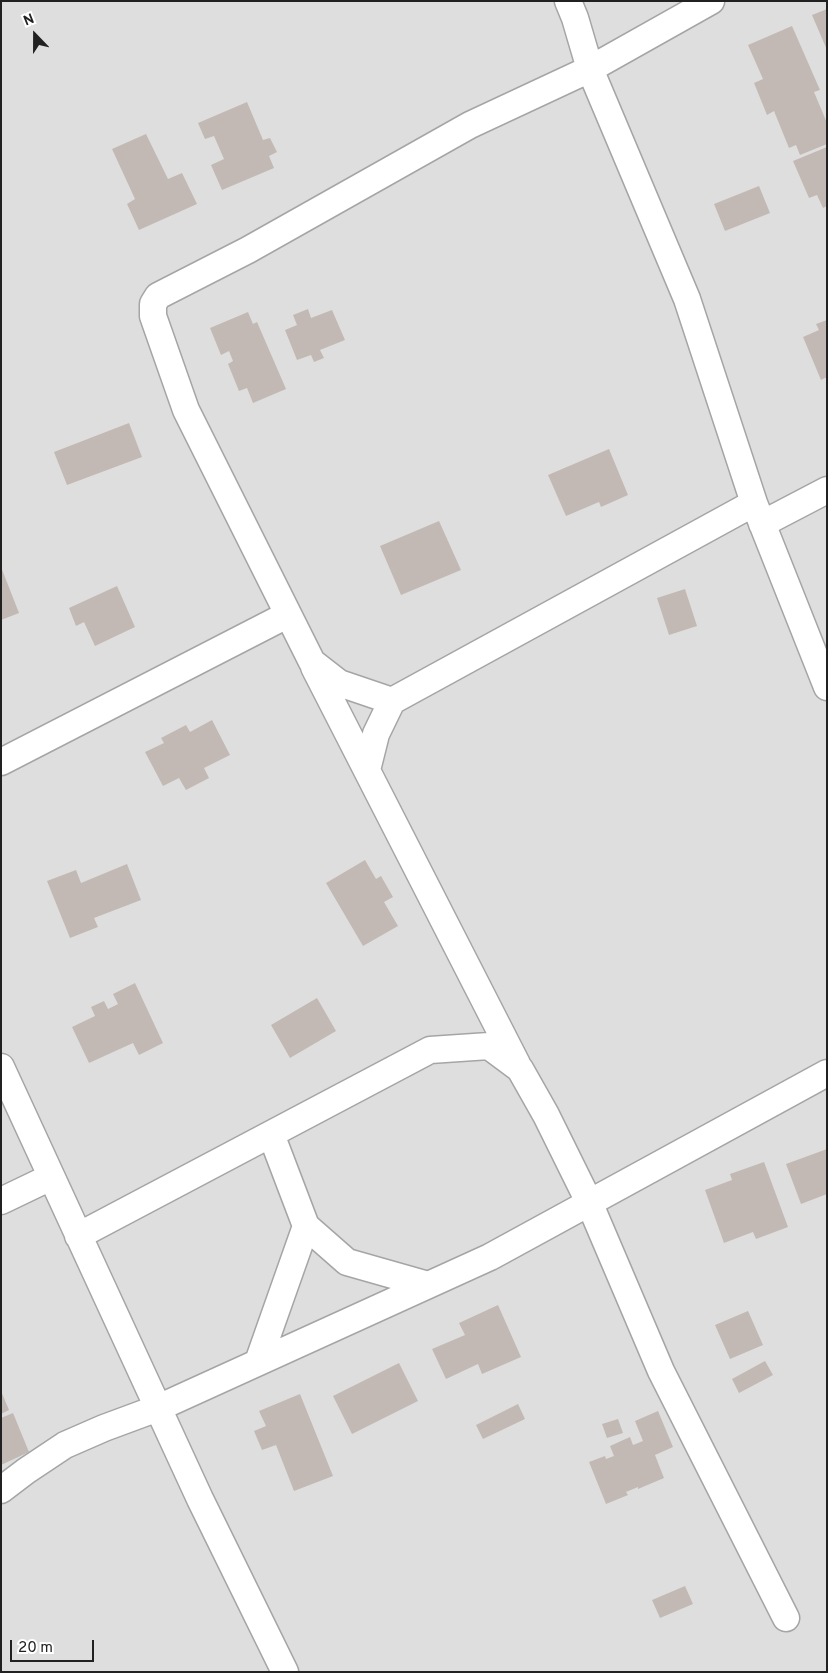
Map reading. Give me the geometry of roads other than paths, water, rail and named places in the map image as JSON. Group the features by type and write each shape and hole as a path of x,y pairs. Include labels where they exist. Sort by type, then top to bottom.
{"street":[{"path":"568,1 590,69 687,299 758,514 827,687"},
{"path":"711,1 590,69 470,125 248,250 158,296 153,304 153,316 186,410 287,615 520,1069 546,1115 589,1202 661,1371 786,1618"},
{"path":"367,770 376,734 392,701 758,514 827,490"},
{"path":"1,762 287,615"},
{"path":"312,662 339,683 392,701"},
{"path":"78,1236 430,1050 489,1046 520,1069"},
{"path":"1,1067 200,1499 285,1672"},
{"path":"1,1490 65,1445 158,1408 490,1257 827,1073"},
{"path":"271,1134 306,1226 347,1262 428,1285"},
{"path":"1,1202 51,1176"},
{"path":"258,1362 306,1226"}]}
